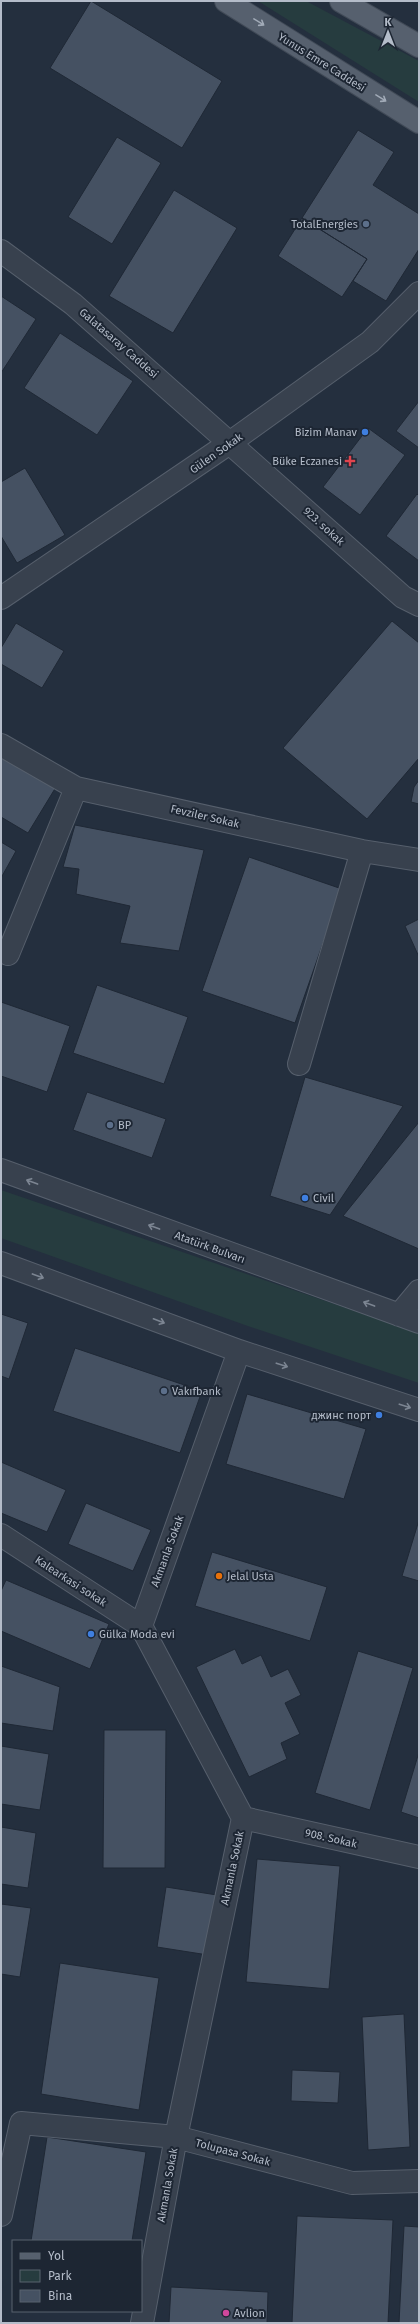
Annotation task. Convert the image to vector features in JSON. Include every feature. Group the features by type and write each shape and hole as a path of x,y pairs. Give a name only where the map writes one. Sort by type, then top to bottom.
{"main road":[{"name":"Yunus Emre Caddesi","path":"226,1 419,122"},
{"path":"341,1 419,46"}],"street":[{"name":"Galatasaray Caddesi","path":"1,251 73,304 231,442"},
{"name":"Gülen Sokak","path":"1,598 231,442 370,342 419,293"},
{"name":"923. sokak","path":"231,442 402,597 419,604"},
{"name":"Fevziler Sokak","path":"1,745 76,788 362,851 419,860"},
{"path":"8,954 76,788"},
{"path":"299,1064 362,851"},
{"name":"Atatürk Bulvarı","path":"1,1170 409,1318"},
{"path":"1,1263 239,1351 419,1410"},
{"path":"409,1318 419,1291"},
{"name":"Akmanla Sokak","path":"142,2323 176,2137 243,1818 141,1626 239,1351"},
{"name":"Kalearkasi sokak","path":"1,1535 141,1626"},
{"name":"908. Sokak","path":"243,1818 419,1857"},
{"name":"Tolupasa Sokak","path":"1,2214 21,2123 176,2137 352,2183 419,2181"}],"green space":[{"path":"258,1 306,1 419,61 419,102"},
{"path":"1,1190 419,1333 419,1383 245,1325 1,1238"}],"building":[{"path":"91,1 222,81 182,148 50,68"},
{"path":"358,130 394,152 373,185 419,214 419,249 386,301 353,281 367,259 302,218"},
{"path":"117,137 161,163 112,244 68,217"},
{"path":"174,190 237,228 173,333 109,296"},
{"path":"302,218 367,259 342,297 278,256"},
{"path":"1,296 36,319 1,373"},
{"path":"60,333 133,381 97,435 24,388"},
{"path":"419,401 419,448 396,431"},
{"path":"368,428 405,455 360,515 323,487"},
{"path":"25,468 65,535 17,563 1,536 1,482"},
{"path":"417,494 419,496 419,561 386,536"},
{"path":"392,621 419,643 419,758 367,819 283,748"},
{"path":"16,623 64,651 42,688 1,664 1,648"},
{"path":"1,755 56,787 28,833 1,817"},
{"path":"419,780 419,804 411,802 414,787"},
{"path":"75,825 204,850 179,951 120,943 130,906 76,894 79,869 63,867"},
{"path":"1,842 16,851 1,878"},
{"path":"249,857 342,889 295,1023 202,991"},
{"path":"419,919 419,957 405,926"},
{"path":"97,985 188,1017 164,1084 73,1053"},
{"path":"1,1002 70,1026 47,1092 1,1076"},
{"path":"305,1077 403,1106 330,1215 270,1196"},
{"path":"87,1092 166,1119 152,1158 73,1130"},
{"path":"419,1122 419,1249 343,1216"},
{"path":"1,1314 28,1323 9,1379 1,1376"},
{"path":"75,1348 202,1391 180,1453 53,1411"},
{"path":"247,1394 366,1429 344,1499 226,1464"},
{"path":"1,1462 66,1490 47,1532 1,1513"},
{"path":"86,1503 151,1530 133,1571 68,1544"},
{"path":"419,1520 419,1581 402,1576"},
{"path":"212,1552 327,1587 310,1641 195,1606"},
{"path":"6,1580 109,1624 90,1669 1,1631 1,1591"},
{"path":"235,1649 242,1664 261,1655 271,1677 288,1669 301,1695 285,1703 300,1734 281,1743 287,1759 249,1777 196,1667"},
{"path":"358,1651 413,1668 370,1810 315,1793"},
{"path":"1,1666 60,1687 53,1731 1,1723"},
{"path":"104,1730 166,1730 165,1868 103,1868"},
{"path":"1,1746 49,1754 40,1810 1,1804"},
{"path":"419,1752 419,1818 401,1812"},
{"path":"1,1827 36,1833 28,1888 1,1884"},
{"path":"257,1859 340,1866 329,1989 246,1982"},
{"path":"166,1887 217,1895 208,1955 157,1947"},
{"path":"1,1904 31,1908 20,1977 1,1974"},
{"path":"60,1963 159,1978 139,2110 41,2094"},
{"path":"404,2014 410,2147 368,2150 362,2017"},
{"path":"292,2070 340,2072 338,2103 291,2101"},
{"path":"47,2137 146,2152 132,2240 31,2240"},
{"path":"297,2216 393,2220 388,2323 292,2323"},
{"path":"404,2226 419,2227 419,2323 399,2323"},
{"path":"171,2287 268,2292 267,2323 169,2323"}],"place":[{"name":"TotalEnergies","path":"366,224"},
{"name":"Bizim Manav","path":"365,432"},
{"name":"Büke Eczanesi","path":"350,461"},
{"name":"BP","path":"110,1125"},
{"name":"Civil","path":"305,1198"},
{"name":"Vakıfbank","path":"164,1391"},
{"name":"джинс порт","path":"379,1415"},
{"name":"Jelal Usta","path":"219,1576"},
{"name":"Gülka Moda evi","path":"91,1634"},
{"name":"Avlion","path":"226,2313"}]}
